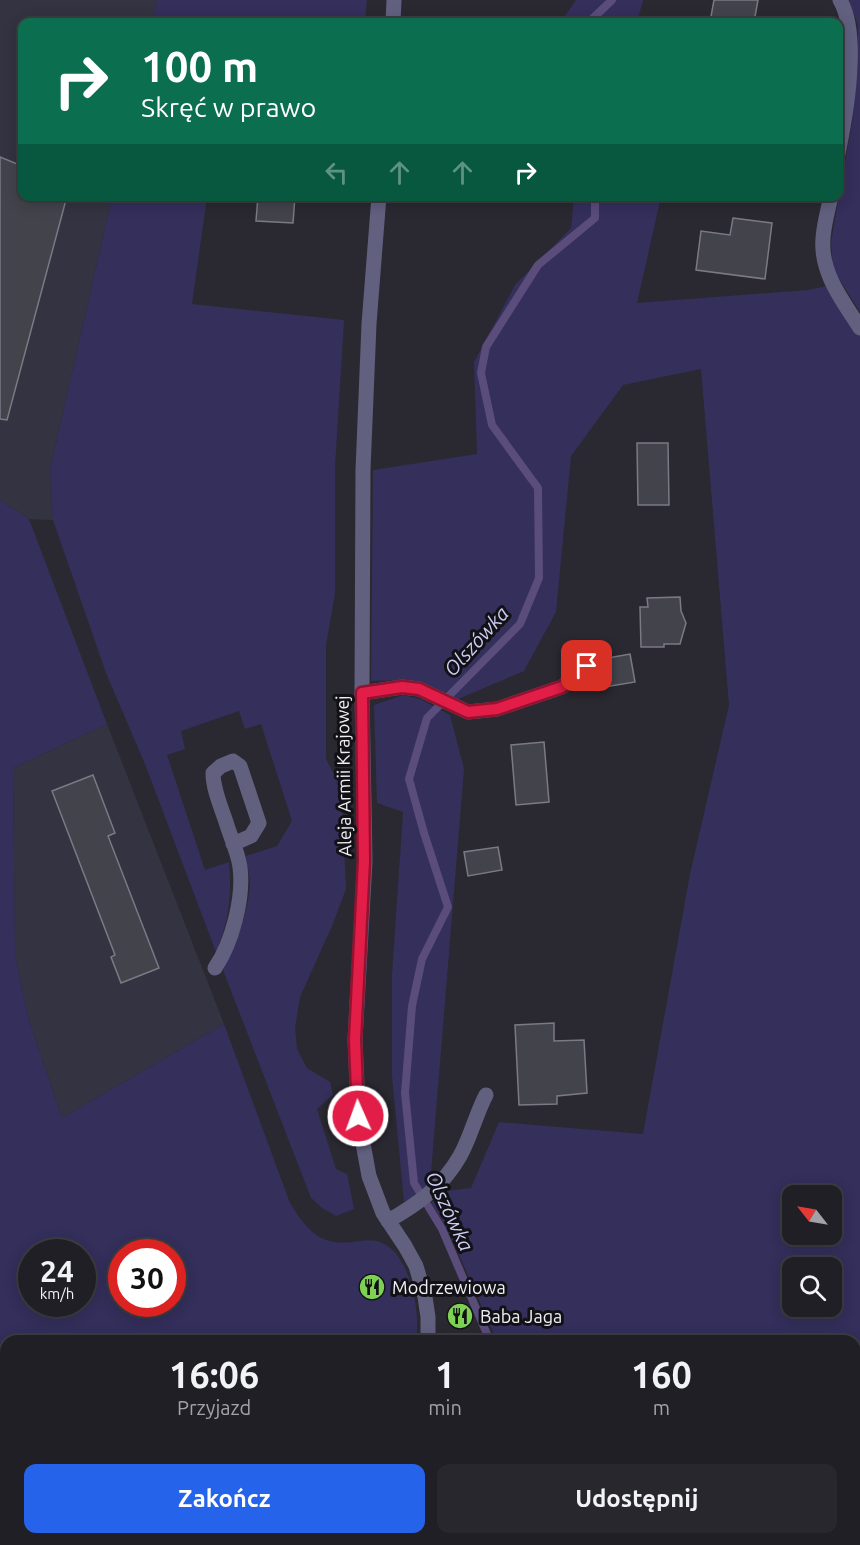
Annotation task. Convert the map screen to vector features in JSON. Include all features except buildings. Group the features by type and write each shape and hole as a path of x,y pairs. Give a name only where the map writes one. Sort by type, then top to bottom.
{"street":[{"path":"393,18 394,0"},
{"path":"842,3 851,27 852,64 843,122"},
{"name":"Aleja Armii Krajowej","path":"379,201 369,324 363,470 364,861 355,1040 358,1116 369,1176 382,1213 416,1266 425,1297 428,1335"},
{"path":"830,201 823,240 825,268 860,328"},
{"path":"362,693 402,687 419,689 468,712 497,709 562,687 599,655"},
{"path":"215,968 224,954 237,912 240,867 213,781 216,769 233,761 240,766 259,823 251,836 233,844"},
{"path":"388,1221 413,1207 436,1189 460,1156 486,1095"}],"shaded area":[{"path":"0,0 157,0 153,18 18,18 18,201 111,201 50,470 53,520 29,519 0,500"},
{"path":"157,0 367,0 365,18 153,18"},
{"path":"576,0 643,0 638,18 564,18"},
{"path":"849,0 860,0 860,312 833,269 831,242 838,201 843,201 843,174 852,123 858,65 858,25"},
{"path":"111,201 206,201 192,304 344,320 335,467 335,593 326,645 326,759 341,787 346,889 300,997 295,1028 297,1049 307,1068 330,1082 333,1095 317,1109 336,1169 347,1174 354,1209 336,1216 311,1198 223,970 237,939 247,906 250,877 246,856 277,846 292,821 261,724 245,729 239,711 181,731 185,749 167,755 205,870 229,862 228,907 224,930 216,952 145,764 106,673 53,520 50,470"},
{"path":"574,201 660,201 637,303 808,290 827,286 860,336 860,1335 494,1335 449,1232 431,1203 445,1191 471,1188 499,1122 643,1134 690,874 729,705 701,369 623,385 571,456 556,612 524,671 456,700 402,680 371,681 373,470 477,454 474,362 515,285 571,228"},
{"path":"0,500 29,519 107,724 13,768 15,956 29,1021 62,1118 224,1024 290,1203 308,1228 322,1238 341,1243 376,1241 393,1251 407,1273 417,1316 417,1335 0,1335"},
{"path":"403,695 420,699 450,715 464,769 430,1185 415,1198 404,1202 392,1076 392,975 403,812 377,803 374,705"},
{"path":"107,724 224,1024 62,1118 29,1021 15,956 13,768"}],"waterway":[{"name":"Olszówka","path":"593,18 612,0"},
{"name":"Olszówka","path":"487,1335 442,1229 414,1183 405,1093 412,1006 422,959 448,907 409,779 427,718 520,624 539,578 538,488 492,425 481,373 486,347 538,265 595,218 595,201"}],"place":[{"name":"Modrzewiowa","path":"372,1287"},
{"name":"Baba Jaga","path":"460,1316"}],"route":[{"path":"358,1116 355,1040 364,861 362,693 402,687 419,689 468,712 497,709 562,687 587,666"}]}
